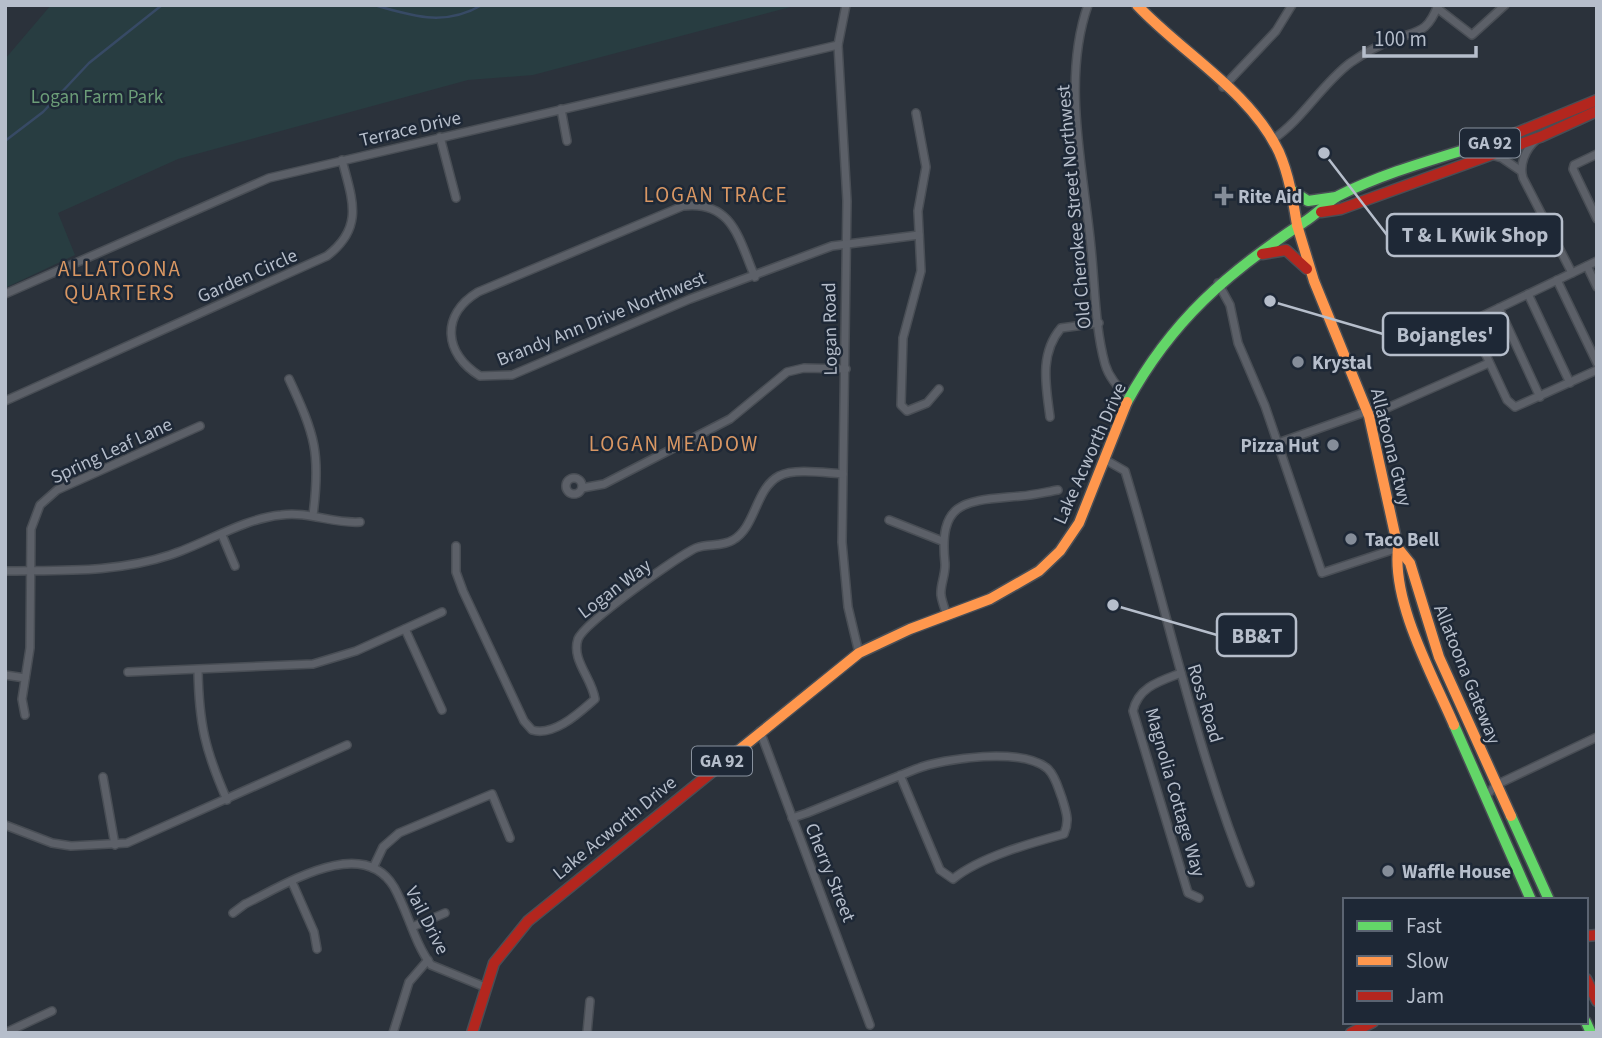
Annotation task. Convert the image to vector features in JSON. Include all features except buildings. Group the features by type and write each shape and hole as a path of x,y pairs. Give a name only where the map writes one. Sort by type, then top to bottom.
{"main road":[{"name":"Allatoona Gtwy","path":"1137,5 1252,114 1272,140 1291,190 1297,225 1312,276 1369,414 1398,548"},
{"name":"Lake Acworth Drive","path":"472,1033 485,987 501,952 528,921 760,730 859,653 891,636 1015,587 1059,552 1076,531 1130,398 1169,339 1218,284 1297,225 1321,212 1336,197 1390,176 1532,130 1597,100"},
{"name":"Lake Acworth Drive","path":"1321,212 1340,209 1540,137 1597,111"},
{"path":"1291,190 1308,201 1336,197"},
{"path":"1252,257 1286,250 1302,262 1312,276"},
{"name":"Allatoona Gateway","path":"1398,548 1396,568 1408,614 1428,669 1485,797"},
{"name":"Allatoona Gateway","path":"1398,548 1410,563 1434,645 1548,898"},
{"path":"1485,797 1530,898"},
{"path":"1588,983 1597,1000"},
{"path":"1351,1033 1369,1024"}],"street":[{"name":"Logan Road","path":"846,5 838,45 846,188 844,566 848,607 859,653"},
{"name":"Old Cherokee Street Northwest","path":"1088,5 1079,54 1076,99 1099,323 1108,372 1130,398"},
{"path":"1223,87 1276,31 1292,5"},
{"path":"1272,140 1301,115 1350,63 1395,38 1420,32 1438,6 1472,35 1505,5"},
{"name":"Terrace Drive","path":"5,294 269,178 838,45"},
{"path":"561,109 567,141"},
{"path":"916,113 926,167 918,211 921,271 903,338 901,405 907,411 918,408 939,389"},
{"path":"440,137 456,198"},
{"path":"1540,137 1528,148 1521,171 1525,185 1572,273"},
{"path":"1597,154 1574,165 1573,169 1597,219"},
{"path":"1490,155 1502,158 1521,171"},
{"name":"Garden Circle","path":"5,401 327,256 348,235 354,215 342,160"},
{"name":"Brandy Ann Drive Northwest","path":"755,277 726,217 708,206 684,206 478,292 456,311 451,338 461,361 480,376 512,375 690,299 755,277 845,243 919,235"},
{"path":"1597,261 1474,320 1472,330 1507,400 1515,407 1597,370"},
{"path":"1587,266 1597,287"},
{"path":"1557,280 1597,363"},
{"path":"1218,284 1230,305 1238,343 1278,443 1322,573 1398,548"},
{"path":"1528,294 1570,383"},
{"path":"1499,308 1540,397"},
{"path":"1050,417 1046,354 1054,337 1061,328 1099,323"},
{"path":"1278,443 1369,414 1489,363"},
{"path":"582,488 604,484 730,419 787,372 804,368 846,369"},
{"path":"289,379 309,421 317,449 318,473 313,515"},
{"name":"Spring Leaf Lane","path":"25,715 22,699 30,648 31,529 35,514 48,496 200,426"},
{"name":"Ross Road","path":"1104,459 1125,471 1181,673 1233,844 1250,883"},
{"name":"Logan Way","path":"456,546 456,572 463,591 518,710 527,726 544,731 581,714 595,699 593,687 578,660 577,651 578,641 589,623 693,550 726,543 737,537 767,486 781,475 843,474"},
{"path":"947,616 941,594 945,571 942,541 948,520 963,504 977,499 1058,490"},
{"path":"5,571 123,567 169,556 268,517 313,515 344,523 360,522"},
{"path":"889,520 942,541"},
{"path":"222,535 235,566"},
{"path":"128,672 313,664 356,651 442,612"},
{"path":"405,629 442,710"},
{"path":"198,670 200,725 210,762 227,800"},
{"name":"Magnolia Cottage Way","path":"1181,673 1144,690 1135,701 1133,711 1188,893 1199,898"},
{"path":"5,675 25,678"},
{"name":"Cherry Street","path":"760,730 841,939 856,993 870,1025"},
{"path":"1485,797 1496,785 1597,737"},
{"path":"5,825 52,844 94,847 115,845 139,838 347,745"},
{"path":"792,818 900,775 938,761 962,757 1036,763 1054,776 1068,819 1067,826 1064,834 1024,846 953,878 940,870 900,775"},
{"path":"103,777 115,845"},
{"path":"233,913 245,904 292,882 342,863 373,868 383,848 399,833 492,794 510,838"},
{"name":"Vail Drive","path":"373,868 394,887 428,960 444,972 485,987"},
{"path":"292,882 314,932 317,949"},
{"path":"412,927 445,913"},
{"path":"393,1033 409,982 428,960"},
{"path":"587,1033 590,1001"},
{"path":"5,1033 52,1011"}],"green space":[{"name":"Logan Farm Park","path":"51,5 798,5 533,75 468,80 178,159 58,213 75,255 5,288 5,59"}],"waterway":[{"path":"5,141 43,112 89,63 162,5"},
{"path":"374,5 415,16 441,18 468,12 482,5"}],"traffic: fast":[{"path":"1127,402 1163,346 1204,300 1250,260 1338,196 1403,169 1514,134"},
{"path":"1291,190 1308,201 1336,197"},
{"path":"1454,725 1530,898"},
{"path":"1511,816 1548,898"},
{"path":"1587,1024 1591,1033"}],"traffic: slow":[{"path":"1137,5 1233,91 1266,130 1279,152 1285,170 1297,225"},
{"path":"1297,225 1314,281 1369,416 1398,548 1401,592 1407,615 1454,725"},
{"path":"723,763 859,653 910,629 990,599 1039,571 1060,551 1079,523 1127,402"},
{"path":"1398,548 1410,563 1439,657 1511,816"}],"traffic: jam":[{"path":"1514,134 1597,100"},
{"path":"1321,212 1341,209 1540,137 1597,111"},
{"path":"1262,254 1286,250 1307,269"},
{"path":"472,1033 494,963 528,921 723,763"},
{"path":"1588,936 1597,935"},
{"path":"1588,983 1597,1001"},
{"path":"1351,1033 1369,1024"}],"place":[{"name":"T & L Kwik Shop","path":"1324,153"},
{"name":"Rite Aid","path":"1224,196"},
{"name":"Bojangles'","path":"1270,301"},
{"name":"Krystal","path":"1298,362"},
{"name":"Pizza Hut","path":"1333,445"},
{"name":"Taco Bell","path":"1351,539"},
{"name":"BB&T","path":"1113,605"},
{"name":"Waffle House","path":"1388,871"}],"district":[{"name":"LOGAN TRACE","path":"716,195"},
{"name":"ALLATOONA QUARTERS","path":"120,281"},
{"name":"LOGAN MEADOW","path":"674,444"}]}
